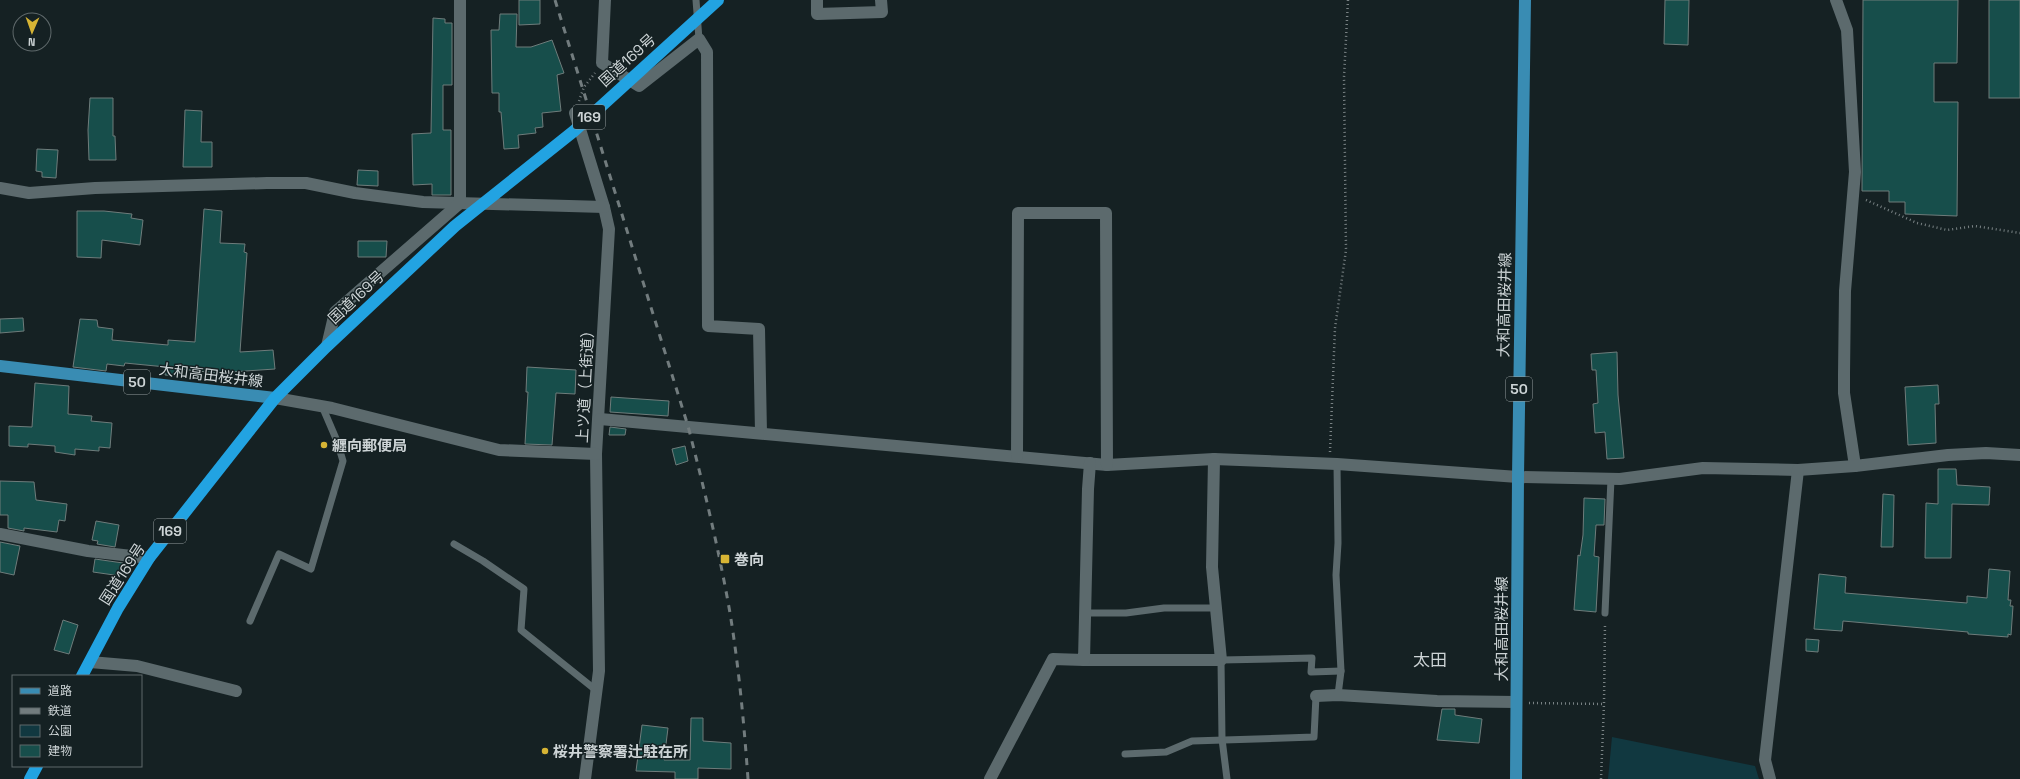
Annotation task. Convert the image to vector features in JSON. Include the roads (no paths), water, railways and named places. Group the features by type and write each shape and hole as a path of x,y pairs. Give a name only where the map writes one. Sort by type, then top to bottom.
{"highway":[{"name":"国道169号","path":"83,675 118,608 149,558 275,398 327,346 455,226 574,131 718,0"},
{"path":"30,779 36,767"}],"main road":[{"name":"大和高田桜井線","path":"1516,779 1518,477 1525,0"},
{"name":"大和高田桜井線","path":"0,366 275,398"}],"street":[{"path":"327,346 335,312 460,202 460,0"},
{"path":"605,0 602,64 639,86 699,39 707,52 709,114 708,326 759,329 761,433"},
{"path":"817,0 817,14 882,12 881,0"},
{"path":"1836,0 1847,30 1855,172 1845,291 1844,374 1844,393 1855,466"},
{"name":"上ツ道（上街道）","path":"575,113 604,207 609,229 600,419 596,454 599,671 586,779"},
{"path":"0,188 29,193 95,188 267,183 306,184 355,193 423,202 604,207"},
{"path":"1017,456 1018,213 1106,213 1107,465"},
{"path":"275,398 322,406 499,450 596,454"},
{"path":"600,419 1107,465 1214,460 1334,464 1518,477 1610,479 1702,468 1798,470 1855,466 1948,455 1986,453 2020,455"},
{"path":"990,779 1053,659 1221,660 1212,567 1214,460"},
{"path":"1084,660 1088,489 1090,463"},
{"path":"1770,779 1765,760 1798,470"},
{"path":"0,534 88,551 149,558"},
{"path":"90,662 137,666 236,691"},
{"path":"1316,696 1338,695 1437,701 1516,702"}],"lane":[{"path":"696,0 699,39"},
{"path":"250,621 279,554 311,569 342,461 337,441 322,406"},
{"path":"1334,464 1338,543 1336,576 1341,671 1338,695"},
{"path":"1605,613 1610,479"},
{"path":"454,544 524,589 522,630 597,691"},
{"path":"1085,613 1126,613 1164,608 1216,608"},
{"path":"1227,779 1222,739 1221,660 1312,658 1311,672 1341,671"},
{"path":"1125,754 1166,752 1192,741 1314,737 1316,696"}],"railway":[{"path":"555,0 688,426 700,473 730,613 741,696 748,779"}],"place":[{"name":"纒向郵便局","path":"324,445"},
{"name":"巻向","path":"725,559"},
{"name":"桜井警察署辻駐在所","path":"545,751"}],"district":[{"name":"太田","path":"1430,660"}]}
